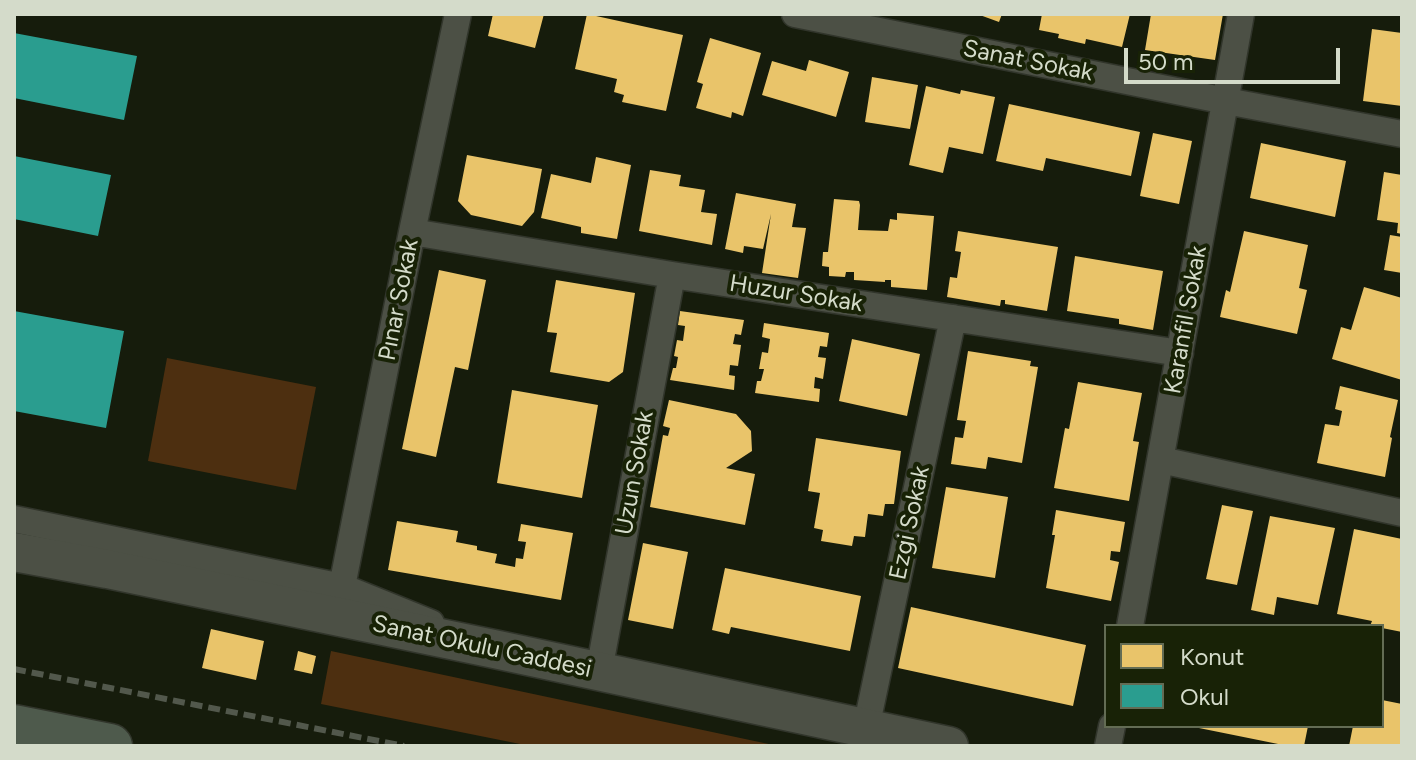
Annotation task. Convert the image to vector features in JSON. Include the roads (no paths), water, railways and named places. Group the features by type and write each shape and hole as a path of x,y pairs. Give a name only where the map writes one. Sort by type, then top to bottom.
{"highway":[{"path":"14,727 110,746"}],"main road":[{"name":"Sanat Okulu Caddesi","path":"14,552 107,569 339,602 494,649 949,746"}],"street":[{"name":"Pınar Sokak","path":"339,602 458,14"},
{"name":"Sanat Sokak","path":"795,14 1402,134"},
{"name":"Karanfil Sokak","path":"1130,624 1241,14"},
{"name":"Huzur Sokak","path":"412,232 1180,353"},
{"name":"Uzun Sokak","path":"599,671 672,275"},
{"name":"Ezgi Sokak","path":"866,728 953,318"},
{"path":"1161,460 1402,513"},
{"path":"14,519 339,602"}],"railway":[{"path":"14,669 404,746"}]}
